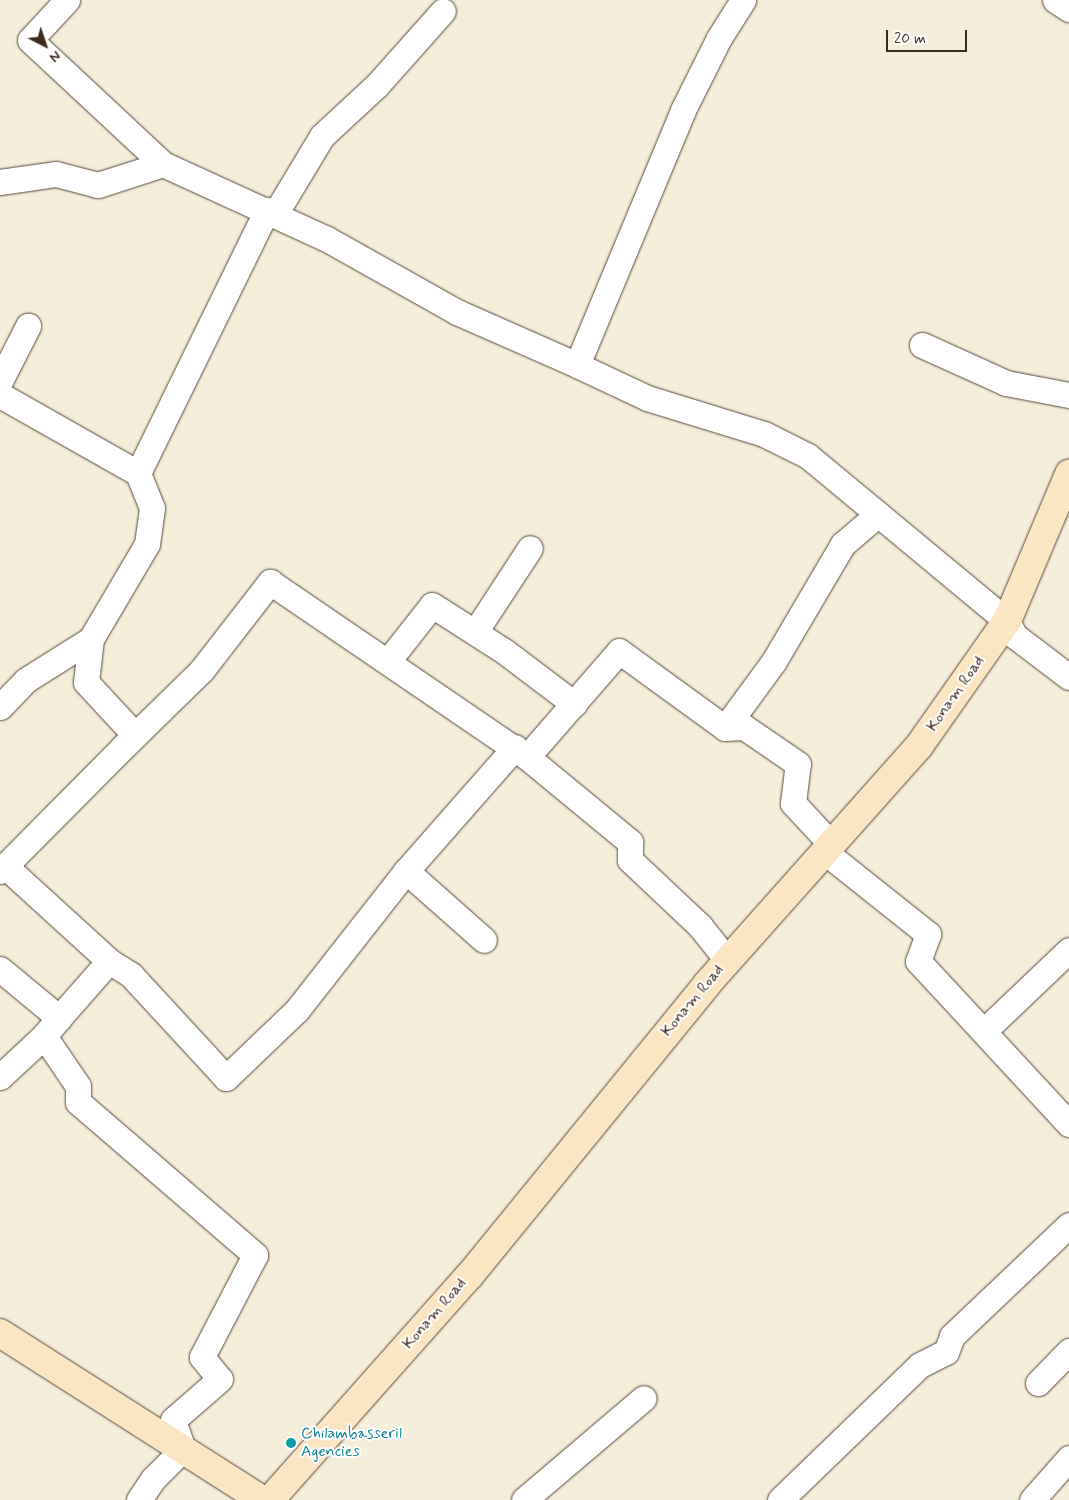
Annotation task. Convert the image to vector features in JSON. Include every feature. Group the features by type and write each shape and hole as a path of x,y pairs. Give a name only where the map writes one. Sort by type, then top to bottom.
{"street":[{"path":"67,0 30,40 163,164 271,212 327,240 457,312 647,398 773,438 808,456 1007,621 1015,636 1069,677"},
{"path":"577,365 683,110 719,38 743,0"},
{"path":"1056,0 1069,9"},
{"path":"138,473 271,212 322,136 377,85 443,11"},
{"path":"0,182 56,174 98,184 163,164"},
{"path":"0,381 28,326"},
{"path":"922,345 1006,382 1069,395"},
{"path":"0,395 138,473 152,508 147,544 91,639 86,682 135,734 122,748"},
{"name":"Konam Road","path":"270,1500 470,1275 727,960 919,746 1007,621 1069,474"},
{"path":"725,728 774,661 842,544 878,514"},
{"path":"475,632 530,548"},
{"path":"727,960 700,926 630,860 630,842 521,752 270,582 201,670 2,868 109,961 131,975 226,1078 297,1010 406,871 521,752 574,704 619,651 725,728 744,727 798,764 793,803 828,848 928,934 918,961 1069,1124"},
{"path":"388,661 432,605 475,632 574,704"},
{"path":"0,707 26,680 91,639"},
{"path":"406,871 484,940"},
{"path":"984,1031 1069,950"},
{"path":"0,1077 51,1028 109,961"},
{"path":"0,968 51,1028 78,1086 78,1102 255,1255 202,1357 220,1379 173,1420 183,1449"},
{"path":"780,1500 920,1366 946,1352 952,1336 1069,1225"},
{"path":"0,1333 262,1500"},
{"path":"1038,1383 1069,1351"},
{"path":"524,1500 644,1398"},
{"path":"139,1500 153,1479 183,1449"},
{"path":"1032,1500 1069,1458"}],"place":[{"name":"Chilambasseril Agencies","path":"291,1443"}]}
